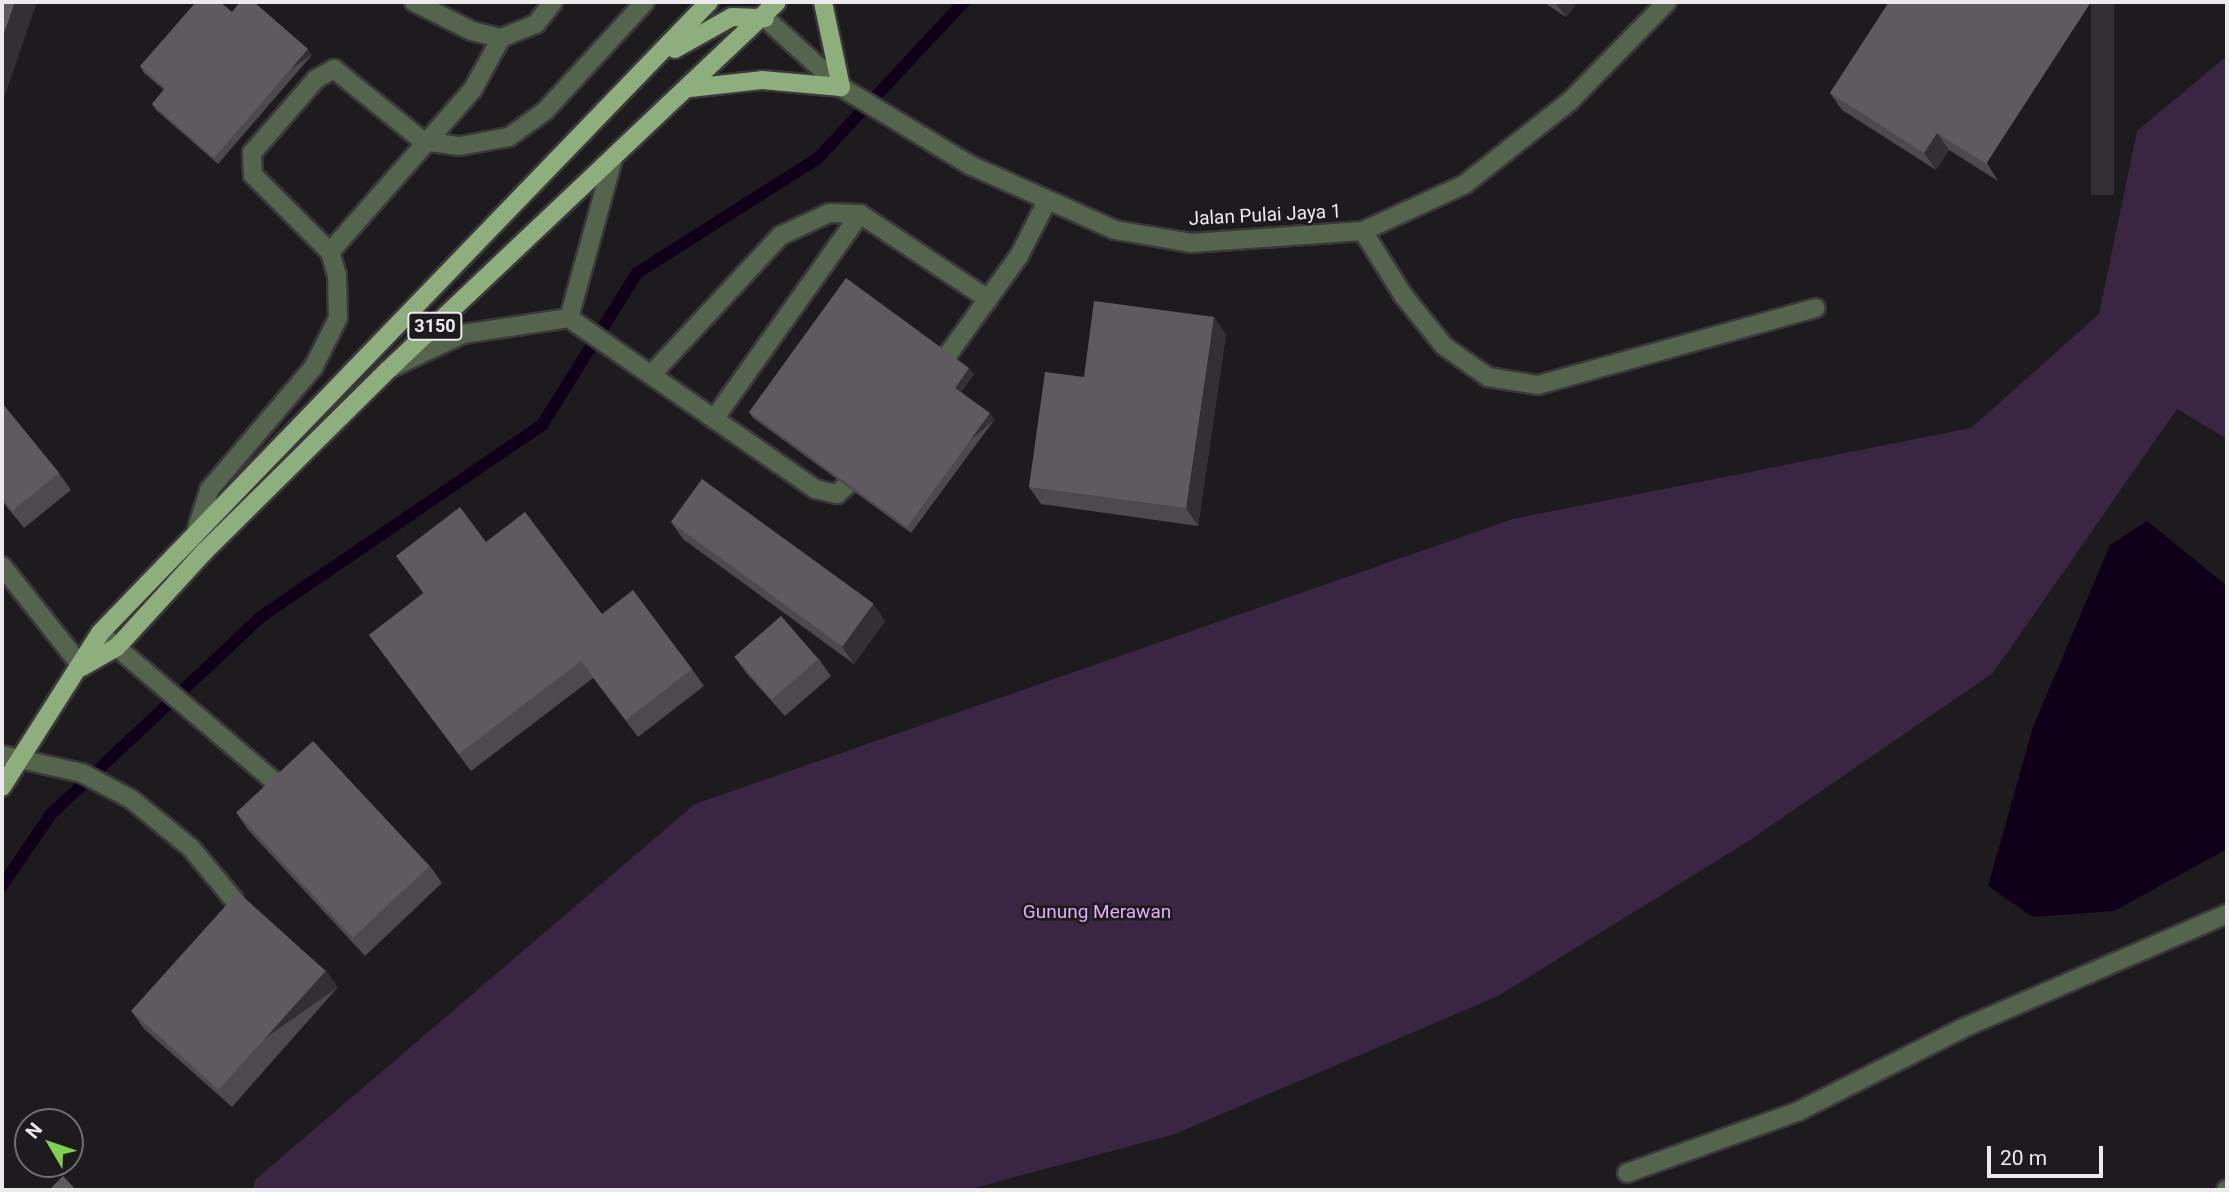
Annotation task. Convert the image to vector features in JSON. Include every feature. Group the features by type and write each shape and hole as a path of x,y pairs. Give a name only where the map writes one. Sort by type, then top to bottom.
{"main road":[{"name":"3150","path":"2,787 10,756 82,667 100,633 197,528 709,2"},
{"name":"3150","path":"82,667 117,647 205,551 388,369 690,88 763,10 777,2"},
{"path":"690,88 762,80 846,90 823,2"},
{"path":"636,78 696,34 732,17 763,10"}],"street":[{"path":"414,2 472,31 501,38 536,24 553,2"},
{"path":"197,528 209,490 313,368 338,318 337,275 330,252 253,175 252,153 316,79 334,69 423,141 460,146 509,137 545,111 645,2"},
{"name":"Jalan Pulai Jaya 1","path":"763,10 846,90 915,133 1047,201 1115,230 1191,243 1363,231 1465,184 1569,102 1667,2"},
{"path":"330,252 423,141 473,89 501,38"},
{"path":"576,323 613,159"},
{"path":"926,385 1019,256 1047,201"},
{"path":"651,375 780,236 830,213 860,214 988,299"},
{"path":"714,419 860,214"},
{"path":"1363,231 1403,295 1444,346 1488,377 1538,386 1816,308"},
{"path":"388,369 463,334 576,323 825,494 847,490 878,450"},
{"path":"2,566 82,667"},
{"path":"100,633 281,787"},
{"path":"10,756 82,773 131,799 191,848 234,900"},
{"path":"1627,1173 1799,1111 1961,1028 2227,914"}],"green space":[{"name":"Gunung Merawan","path":"2227,56 2227,439 2177,409 1993,673 1747,842 1498,996 1175,1134 967,1190 253,1190 255,1180 695,804 1513,519 1971,428 2099,314 2137,131"}],"shaded area":[{"path":"2147,521 2227,586 2227,849 2114,911 2033,917 1988,886 2033,727 2110,545"}],"building":[{"path":"2,2 15,2 2,39"},
{"path":"196,2 220,2 232,12 240,2 254,2 308,49 214,158 152,104 165,88 140,66"},
{"path":"1889,2 2091,2 1986,164 1937,133 1924,153 1830,93"},
{"path":"846,278 969,368 955,388 990,413 907,527 749,412"},
{"path":"1094,301 1214,317 1186,508 1029,487 1045,372 1084,377"},
{"path":"2,403 59,473 12,511 2,498"},
{"path":"702,479 874,604 842,646 671,522"},
{"path":"460,507 486,542 525,512 602,614 633,590 692,669 626,720 581,661 459,754 369,635 424,593 396,556"},
{"path":"781,616 818,659 772,700 734,657"},
{"path":"313,741 430,866 353,938 236,813"},
{"path":"238,892 326,971 219,1090 131,1011"},
{"path":"61,1178 65,1178 76,1190 49,1190"}],"waterway":[{"path":"2,886 51,814 262,616 542,425 637,273 818,158 964,2"}]}
